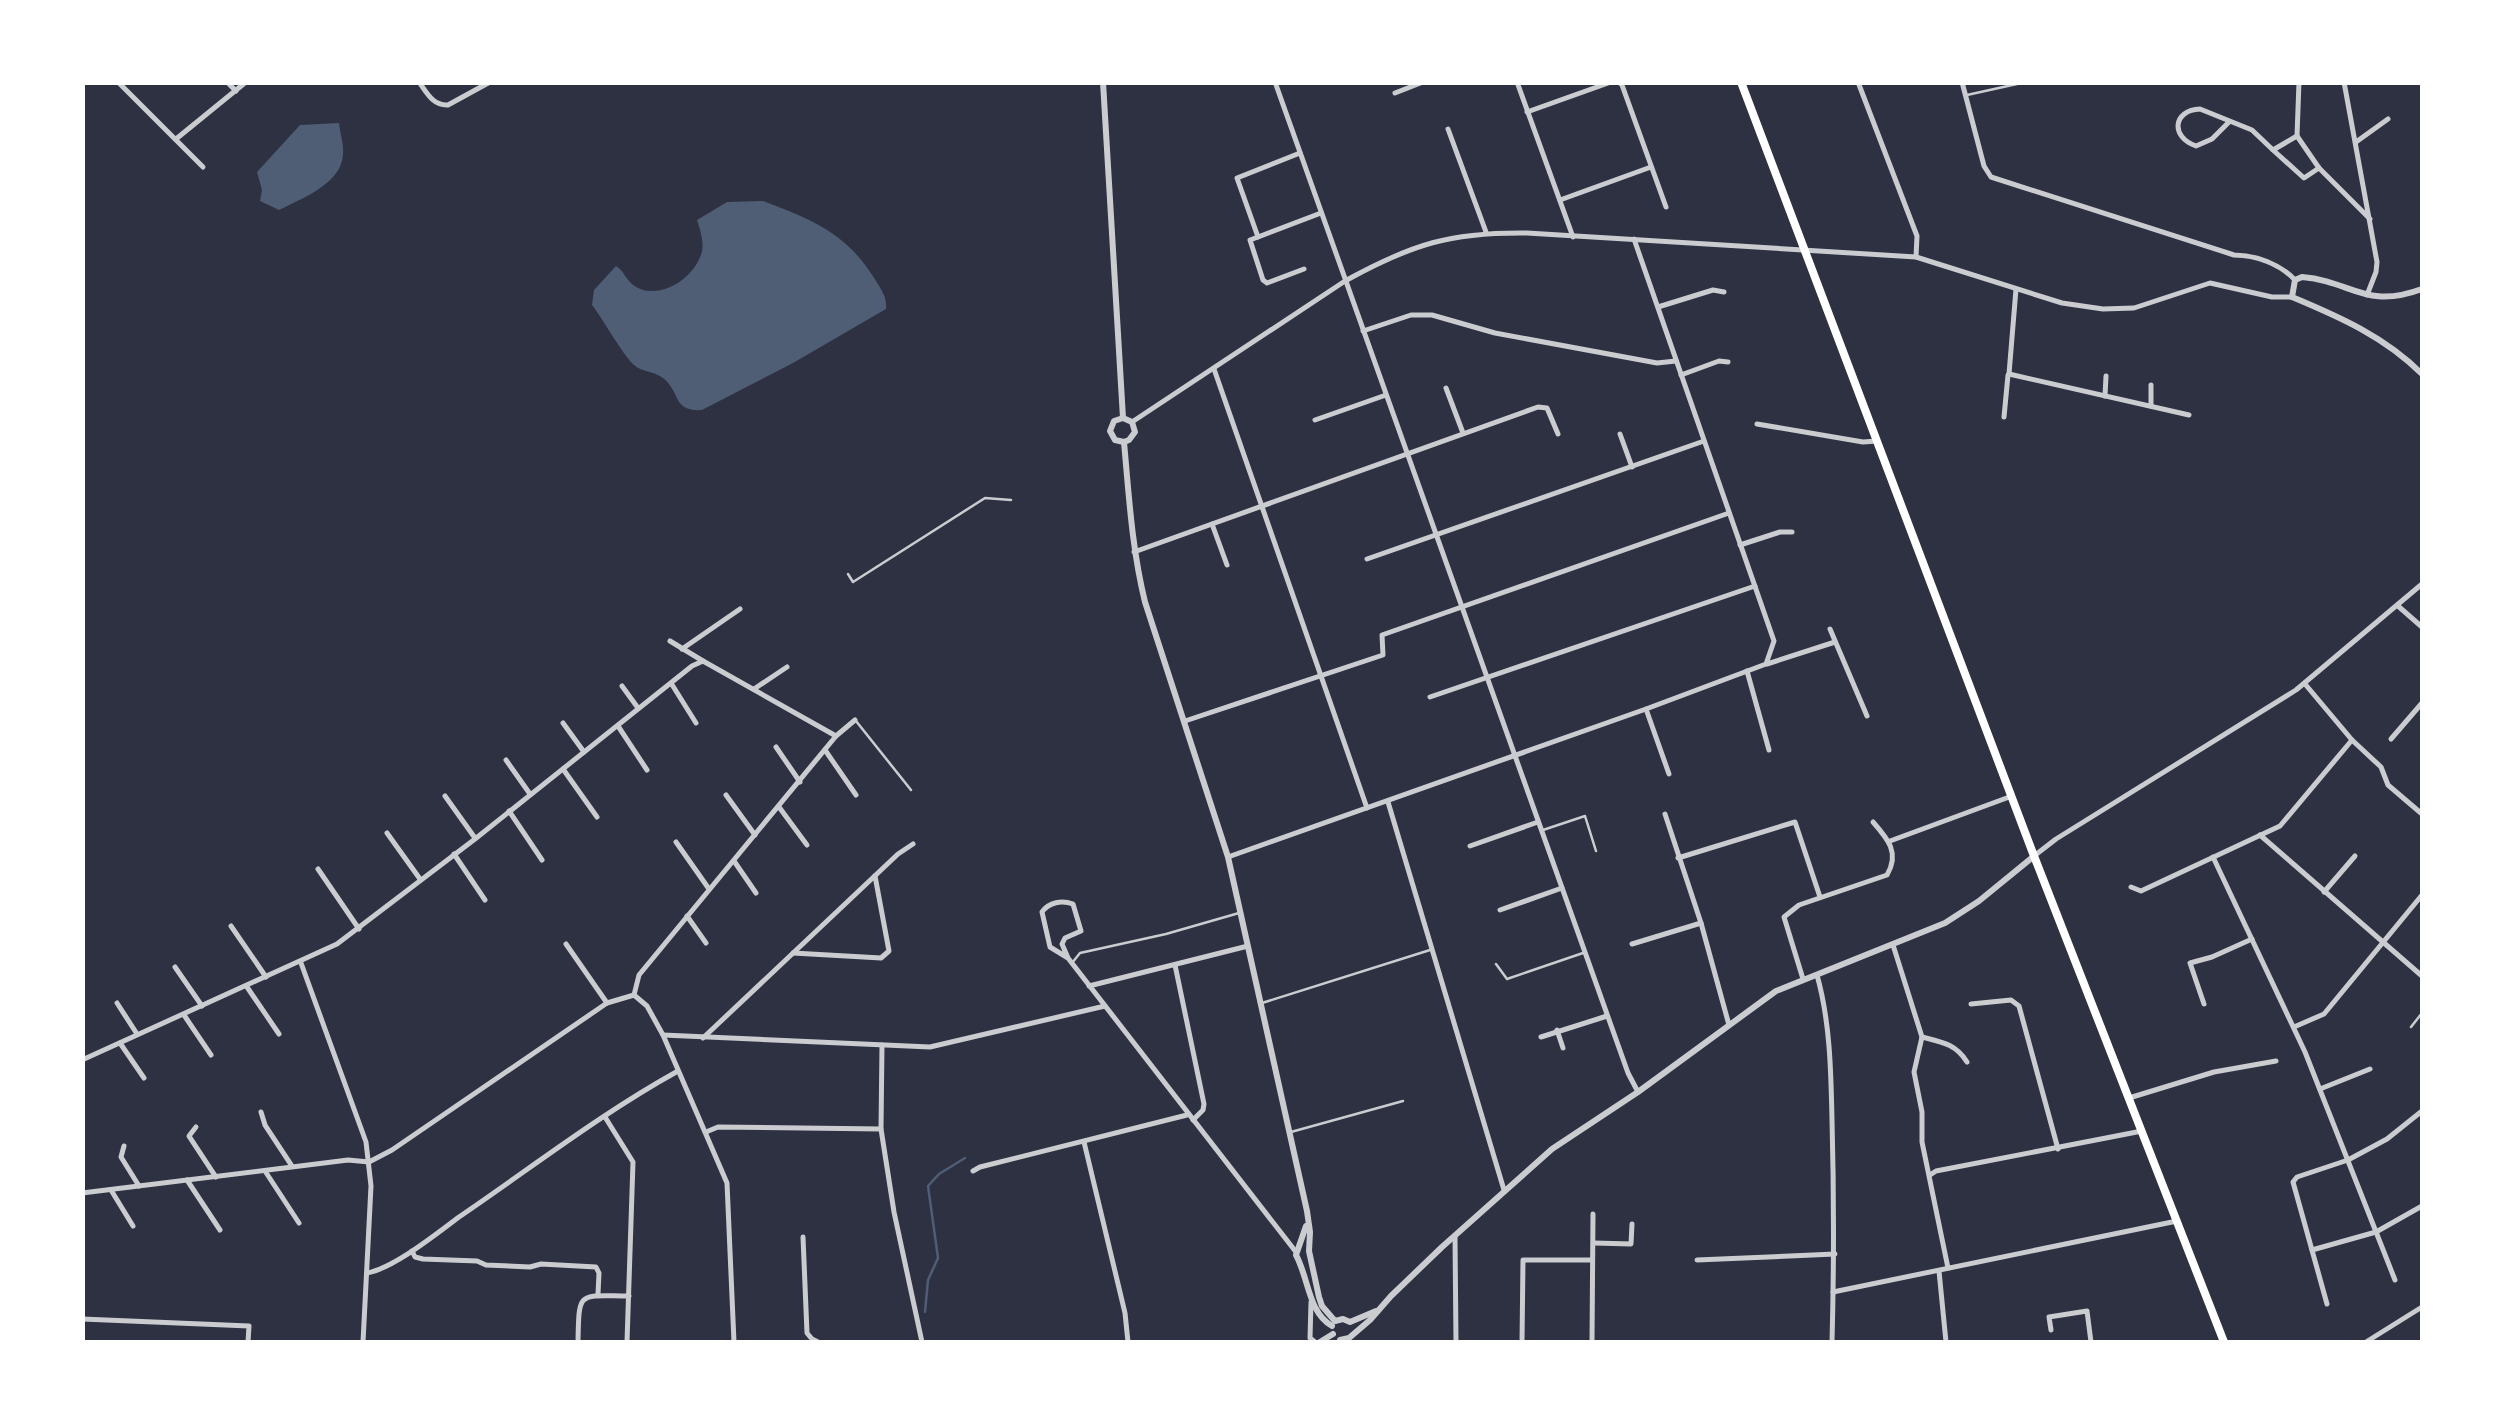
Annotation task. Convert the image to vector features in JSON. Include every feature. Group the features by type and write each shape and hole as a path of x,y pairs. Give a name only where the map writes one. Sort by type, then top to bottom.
{"main road":[{"path":"1740,82 2034,856 2224,1342"}],"street":[{"path":"118,82 203,168"},
{"path":"227,82 236,90"},
{"path":"176,139 246,82"},
{"path":"419,82 433,101 442,105 490,82"},
{"path":"1103,82 1123,418"},
{"path":"1275,82 1628,1074 1638,1092"},
{"path":"1395,93 1423,82"},
{"path":"1517,82 1573,236"},
{"path":"1528,112 1615,82 1666,207"},
{"path":"1858,82 1917,236 1916,257"},
{"path":"1962,82 1984,166 1992,176 2256,258 2296,280"},
{"path":"2299,82 2298,136 2319,168 2370,219"},
{"path":"2344,82 2376,272 2367,295"},
{"path":"2229,122 2212,139 2196,146 2180,137 2177,128 2180,119 2192,109 2213,114 2252,130 2304,178 2319,168"},
{"path":"2356,142 2388,119"},
{"path":"1448,129 1486,232"},
{"path":"2273,150 2298,136"},
{"path":"1258,236 1237,178 1300,153"},
{"path":"1560,200 1651,166"},
{"path":"1304,270 1267,283 1250,240 1321,213"},
{"path":"1132,422 1345,281 1419,246 1486,232 1916,257 2062,303 2118,310 2210,284 2292,298 2342,319 2384,341 2422,374"},
{"path":"1634,239 1774,640 1766,664"},
{"path":"2296,280 2308,276 2367,295 2397,297 2422,289"},
{"path":"2292,298 2296,280"},
{"path":"2004,417 2016,289"},
{"path":"1658,307 1713,290 1724,292"},
{"path":"1363,332 1411,315 1432,315 1496,333 1657,363 1676,361"},
{"path":"1681,374 1719,361 1728,362"},
{"path":"1214,369 1367,808"},
{"path":"2008,374 2189,415"},
{"path":"2105,396 2106,376"},
{"path":"2151,384 2151,406"},
{"path":"1446,388 1463,433"},
{"path":"1315,420 1386,395"},
{"path":"1134,552 1543,406 1558,434"},
{"path":"1123,418 1132,422 1133,437 1124,442 1115,440 1110,431 1114,422 1123,418"},
{"path":"1757,424 1877,441"},
{"path":"1620,434 1632,467"},
{"path":"1367,559 1704,440"},
{"path":"1124,442 1134,552 1146,602 1228,857 1307,1211 1310,1252 1322,1306 1336,1333"},
{"path":"1185,721 1384,655 1382,635 1730,513"},
{"path":"1212,524 1227,565"},
{"path":"1740,545 1792,532"},
{"path":"1311,1300 1326,1323 1346,1340 1552,1149 1776,992 1945,924 1979,902 2070,831 2305,684 2422,584"},
{"path":"1430,697 1755,586"},
{"path":"2398,606 2422,627"},
{"path":"682,649 740,609"},
{"path":"1830,629 1867,716"},
{"path":"670,642 836,736"},
{"path":"1228,857 1836,642"},
{"path":"82,1060 338,944 703,661"},
{"path":"754,689 788,667"},
{"path":"1747,671 1769,750"},
{"path":"672,683 696,723"},
{"path":"2305,684 2352,740 2382,767 2388,784 2422,814"},
{"path":"622,686 639,709"},
{"path":"2391,739 2422,704"},
{"path":"1646,709 1669,774"},
{"path":"634,995 640,976 687,916 836,736 856,720"},
{"path":"564,723 584,752"},
{"path":"618,726 647,770"},
{"path":"2131,887 2141,890 2280,826 2352,740"},
{"path":"776,747 800,782"},
{"path":"825,750 856,795"},
{"path":"506,760 530,794"},
{"path":"563,769 597,817"},
{"path":"726,795 755,835"},
{"path":"445,796 475,838"},
{"path":"1890,841 2012,796"},
{"path":"1388,802 1504,1190"},
{"path":"780,807 806,845"},
{"path":"509,811 542,860"},
{"path":"1665,814 1729,1025"},
{"path":"1470,846 1538,822"},
{"path":"1678,858 1796,822 1820,897"},
{"path":"1803,979 1784,917 1799,905 1887,875 1892,866 1890,841 1873,822"},
{"path":"387,833 421,880"},
{"path":"2260,835 2422,976"},
{"path":"676,842 709,889"},
{"path":"704,1038 913,844"},
{"path":"454,854 485,900"},
{"path":"2324,892 2355,856"},
{"path":"2213,858 2294,1027 2395,1280"},
{"path":"734,860 756,893"},
{"path":"318,869 359,928"},
{"path":"793,953 881,958 889,951 875,876"},
{"path":"1500,910 1562,888"},
{"path":"2294,1027 2324,1014 2422,896"},
{"path":"1070,961 1050,948 1042,912 1046,906 1065,901 1073,904 1081,931 1065,938 1062,944 1070,961 1298,1249 1311,1300 1310,1338 1317,1342 1336,1333 1342,1318 1350,1322 1352,1334"},
{"path":"687,916 706,943"},
{"path":"1632,944 1701,923"},
{"path":"231,926 266,978"},
{"path":"2204,1004 2190,963 2252,939"},
{"path":"566,944 607,1003"},
{"path":"1892,944 1922,1037 1914,1072 1922,1112 1922,1142 1948,1268"},
{"path":"1089,986 1248,946"},
{"path":"300,962 366,1142 371,1186 363,1342"},
{"path":"973,1171 1191,1117 1202,1110 1204,1104 1175,964"},
{"path":"175,967 202,1006"},
{"path":"1817,975 1824,1000 1831,1074 1835,1254 1832,1342"},
{"path":"247,986 278,1034"},
{"path":"82,1193 348,1160 369,1162 607,1003 634,995"},
{"path":"634,995 647,1006 662,1035 727,1184 734,1342"},
{"path":"1971,1004 2012,1000 2019,1006 2058,1149"},
{"path":"117,1003 138,1035"},
{"path":"662,1035 930,1047 1105,1006"},
{"path":"184,1014 211,1055"},
{"path":"1541,1036 1608,1016"},
{"path":"1557,1030 1563,1048"},
{"path":"1922,1037 1950,1043 1967,1062"},
{"path":"120,1043 144,1078"},
{"path":"882,1046 881,1129 922,1342"},
{"path":"2129,1098 2214,1072 2276,1061"},
{"path":"2320,1089 2370,1069"},
{"path":"367,1272 411,1250 678,1071"},
{"path":"2327,1304 2293,1182 2388,1139 2422,1111"},
{"path":"261,1112 292,1167"},
{"path":"605,1117 633,1162 627,1342"},
{"path":"706,1132 718,1126 881,1129"},
{"path":"196,1127 189,1136 216,1176"},
{"path":"1929,1176 2142,1131"},
{"path":"1084,1142 1125,1314 1128,1342"},
{"path":"124,1146 121,1157 139,1186"},
{"path":"265,1170 299,1223"},
{"path":"187,1180 220,1230"},
{"path":"111,1190 133,1226"},
{"path":"2312,1250 2376,1232 2422,1206"},
{"path":"1298,1249 1306,1232 1307,1211"},
{"path":"1592,1214 1592,1342"},
{"path":"1833,1292 2177,1221"},
{"path":"1592,1243 1631,1244 1632,1224"},
{"path":"1455,1235 1456,1342"},
{"path":"803,1237 807,1333 818,1342"},
{"path":"1298,1249 1305,1247 1310,1252"},
{"path":"411,1250 423,1260 596,1268 598,1294"},
{"path":"1697,1260 1835,1254"},
{"path":"1522,1342 1523,1260 1592,1260"},
{"path":"1939,1270 1946,1342"},
{"path":"578,1342 579,1306 587,1296 629,1296"},
{"path":"2366,1342 2422,1307"},
{"path":"1350,1322 1377,1311"},
{"path":"2052,1330 2050,1317 2087,1311 2091,1342"},
{"path":"82,1319 249,1326 248,1342"}],"lane":[{"path":"1965,95 2026,82"},
{"path":"848,574 853,582 985,498 1010,500"},
{"path":"856,720 911,790"},
{"path":"1542,831 1585,816 1596,851"},
{"path":"1070,961 1080,953 1241,913"},
{"path":"1261,1003 1432,950"},
{"path":"1496,964 1507,980 1585,953"},
{"path":"2411,1028 2422,1014"},
{"path":"1289,1132 1402,1101"}],"water":[{"path":"339,123 343,155 341,165 328,182 279,210 260,201 262,190 257,172 300,125"},
{"path":"763,201 813,222 841,240 876,281 886,309 702,410 686,408 669,383 629,360 592,305 594,290 616,266 642,289 653,291 674,285 692,270 702,251 697,220 727,202"}],"waterway":[{"path":"925,1312 928,1280 938,1258 928,1186 965,1158"}]}
